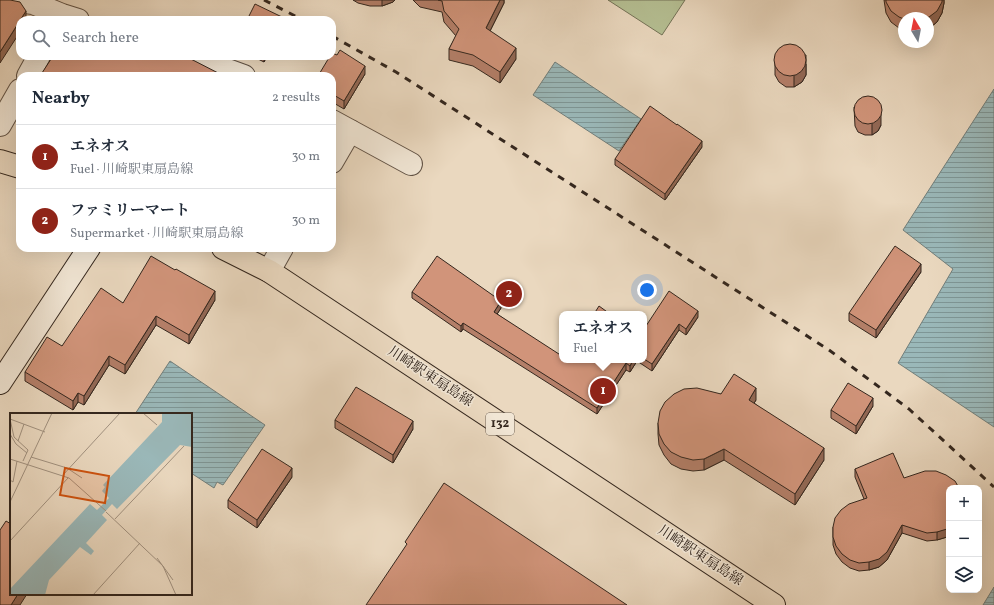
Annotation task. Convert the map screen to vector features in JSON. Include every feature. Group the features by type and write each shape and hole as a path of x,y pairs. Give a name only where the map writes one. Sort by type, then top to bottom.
{"highway":[{"path":"0,161 16,166"},
{"name":"川崎駅東扇島線","path":"231,252 269,271 774,605"}],"street":[{"path":"12,0 33,3 68,14"},
{"path":"30,72 37,60"},
{"path":"200,60 233,72"},
{"path":"0,125 16,97"},
{"path":"336,146 341,126 411,164"},
{"path":"0,383 86,252"},
{"path":"269,271 280,252"}],"green space":[{"path":"608,0 685,0 662,35"}],"water":[{"path":"555,62 641,119 619,151 533,95"},
{"path":"994,89 994,427 898,363 953,269 903,230"},
{"path":"170,361 265,425 223,485 217,482 214,488 192,474 192,413 136,413"},
{"path":"994,587 994,605 983,605"}],"building":[{"path":"0,0 20,2 26,11 23,16 16,16 16,27 0,52"},
{"path":"438,0 500,0 486,28 516,48 500,72 473,55 449,49 459,29 444,11 442,1"},
{"path":"886,0 942,0 937,11 934,13 934,12 898,12 898,16 891,11"},
{"path":"255,4 280,16 249,16"},
{"path":"790,44 799,47 803,51 806,60 803,69 799,73 790,76 781,73 777,69 774,60 777,51 781,47"},
{"path":"340,50 365,66 344,101 336,96 336,72 320,72 328,60 336,60"},
{"path":"50,60 193,60 216,72 43,72"},
{"path":"868,96 878,100 882,110 878,120 868,124 858,120 854,110 858,100"},
{"path":"650,106 702,141 665,194 615,159"},
{"path":"895,246 921,264 876,330 849,313"},
{"path":"151,256 215,291 189,335 156,316 125,365 109,356 84,396 78,393 73,401 25,372 47,337 62,346 101,288 123,303"},
{"path":"437,256 501,301 494,312 559,354 559,363 626,363 597,408 463,323 461,326 412,292"},
{"path":"669,291 698,311 686,329 679,324 652,364 647,361 647,324"},
{"path":"599,306 606,311 596,311"},
{"path":"734,374 756,388 749,400 824,448 795,494 724,449 704,459 693,460 681,457 671,452 664,444 659,434 658,423 660,411 665,402 674,394 684,389 697,388 721,394"},
{"path":"848,383 873,398 856,426 831,410"},
{"path":"356,387 413,421 393,455 335,420"},
{"path":"262,449 292,468 257,520 228,500"},
{"path":"893,453 904,478 925,471 936,471 946,475 955,481 957,485 946,485 946,529 927,533 902,525 887,552 879,559 859,563 850,560 842,554 836,546 833,537 833,527 835,518 841,510 849,504 867,498 855,469"},
{"path":"444,483 627,605 366,605 407,544 405,542"},
{"path":"6,521 10,523 10,595 17,595 11,605 0,605 0,530"}],"railway":[{"path":"264,0 295,16"},
{"path":"336,38 396,72 829,350 909,409 994,487"}],"place":[{"name":"ファミリーマート","path":"509,294"},
{"name":"エネオス","path":"603,391"}]}
